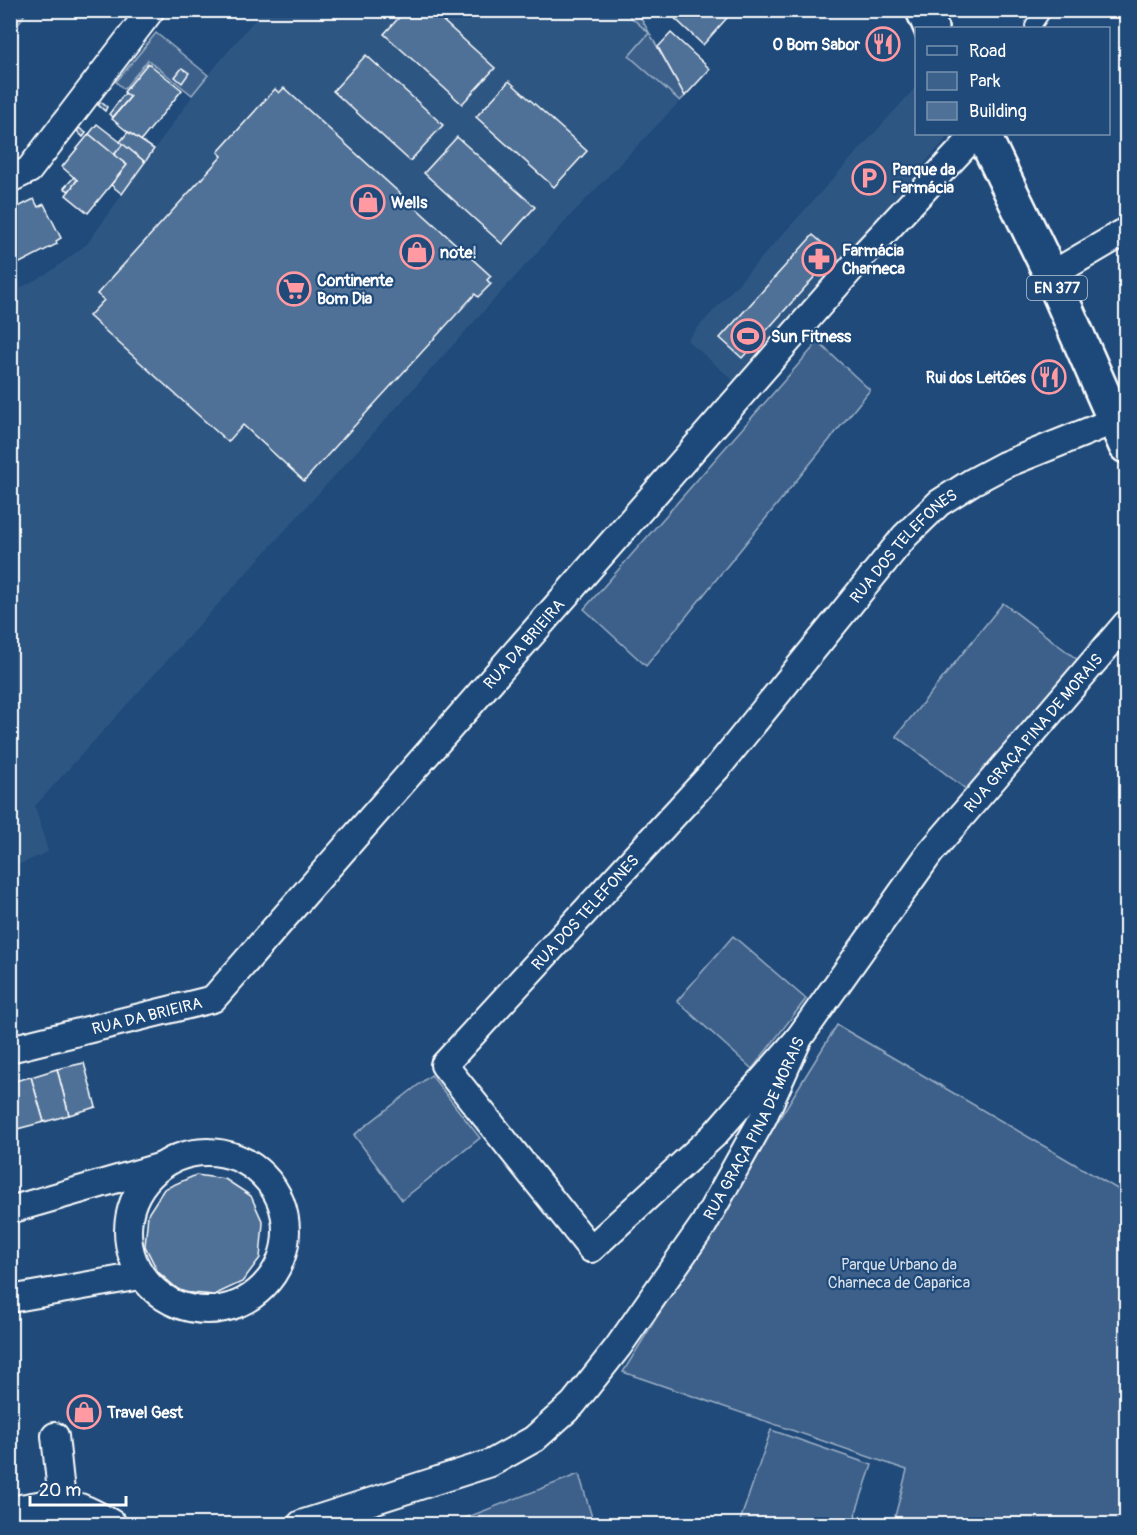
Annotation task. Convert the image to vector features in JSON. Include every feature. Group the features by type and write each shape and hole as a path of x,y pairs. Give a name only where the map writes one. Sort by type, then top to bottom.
{"main road":[{"path":"923,10 931,27"},
{"name":"EN 377","path":"982,135 1051,274 1121,433"}],"street":[{"path":"10,179 29,170 151,10"},
{"name":"RUA DA BRIEIRA","path":"10,1049 213,999 864,254 975,135"},
{"path":"1051,274 1126,231"},
{"name":"RUA DOS TELEFONES","path":"799,1038 714,1136 591,1249 444,1065 718,767 905,536 939,503 1004,465 1121,433"},
{"name":"RUA GRAÇA PINA DE MORAIS","path":"302,1524 490,1463 534,1439 573,1404 618,1347 704,1224 763,1118 799,1038 930,853 1126,624"},
{"path":"10,1210 159,1167 182,1155 207,1151 232,1155 254,1167 272,1185 283,1207 287,1232 284,1249 270,1280 252,1297 229,1307 204,1311 179,1306 157,1294 140,1275 130,1253 127,1229 131,1206 142,1184 159,1167"},
{"path":"10,1299 140,1275"},
{"path":"55,1436 62,1501"},
{"path":"10,1510 62,1501 88,1508 113,1524"}],"lane":[{"path":"1033,26 1044,10"}],"shaded area":[{"path":"262,11 637,11 685,96 571,215 35,806 48,852 11,868 11,293 50,272 87,244 201,84"},
{"path":"915,88 915,135 944,135 946,139 735,382 687,340"}],"green space":[{"path":"10,11 27,11 11,35"},
{"path":"624,11 637,11 685,96 680,101 629,56 649,33"},
{"path":"156,33 208,75 192,95 148,60 124,89 116,82"},
{"path":"818,342 870,390 646,666 584,609"},
{"path":"1003,603 1078,660 967,790 896,736"},
{"path":"733,936 806,999 752,1069 677,1001"},
{"name":"Parque Urbano da Charneca de Caparica","path":"837,1025 1126,1194 1126,1524 893,1524 907,1470 623,1372"},
{"path":"431,1075 480,1138 402,1200 354,1135"},
{"path":"771,1430 872,1465 852,1524 739,1524"},
{"path":"579,1474 594,1524 450,1524"}],"building":[{"path":"406,10 431,10 495,68 462,104 384,34"},
{"path":"666,10 734,10 703,45"},
{"path":"671,33 710,69 685,96 658,47"},
{"path":"366,55 443,125 410,161 333,91"},
{"path":"148,63 182,90 140,142 112,119 130,97 124,92"},
{"path":"182,68 189,73 182,83 175,77"},
{"path":"509,81 587,151 554,187 476,117"},
{"name":"Continente Bom Dia","path":"284,88 491,276 487,280 491,284 478,297 475,294 304,481 243,425 228,442 89,316 104,300 97,294 222,156 218,152 275,89 279,93"},
{"path":"125,93 130,97 113,117 109,114"},
{"path":"101,102 107,107 105,111 98,105"},
{"path":"97,124 123,144 114,155 89,134"},
{"path":"79,128 86,133 83,137 77,131"},
{"path":"128,132 154,149 145,162 120,142"},
{"path":"89,134 127,165 88,213 66,195 77,180 62,167"},
{"path":"457,137 535,207 502,244 424,173"},
{"path":"123,144 145,162 122,194 111,185 127,165 114,155"},
{"path":"74,177 77,180 69,191 64,188"},
{"path":"34,199 38,207 44,204 61,238 56,241 57,244 10,268 10,211"},
{"path":"813,235 835,254 742,358 720,338"},
{"path":"84,1063 96,1107 69,1115 57,1069"},
{"path":"57,1069 69,1115 44,1122 31,1077"},
{"path":"31,1077 44,1122 17,1129 10,1105 10,1082"},
{"path":"10,1105 17,1129 10,1131"},
{"path":"196,1175 225,1179 251,1196 263,1223 260,1258 242,1282 214,1295 181,1292 158,1272 145,1246 148,1214 164,1189"}],"place":[{"name":"O Bom Sabor","path":"883,44"},
{"name":"Parque da Farmácia","path":"869,178"},
{"name":"Wells","path":"368,202"},
{"name":"note!","path":"417,252"},
{"name":"Farmácia Charneca","path":"819,259"},
{"name":"Continente Bom Dia","path":"294,289"},
{"name":"Sun Fitness","path":"748,336"},
{"name":"Rui dos Leitões","path":"1049,377"},
{"name":"Travel Gest","path":"84,1412"}]}
